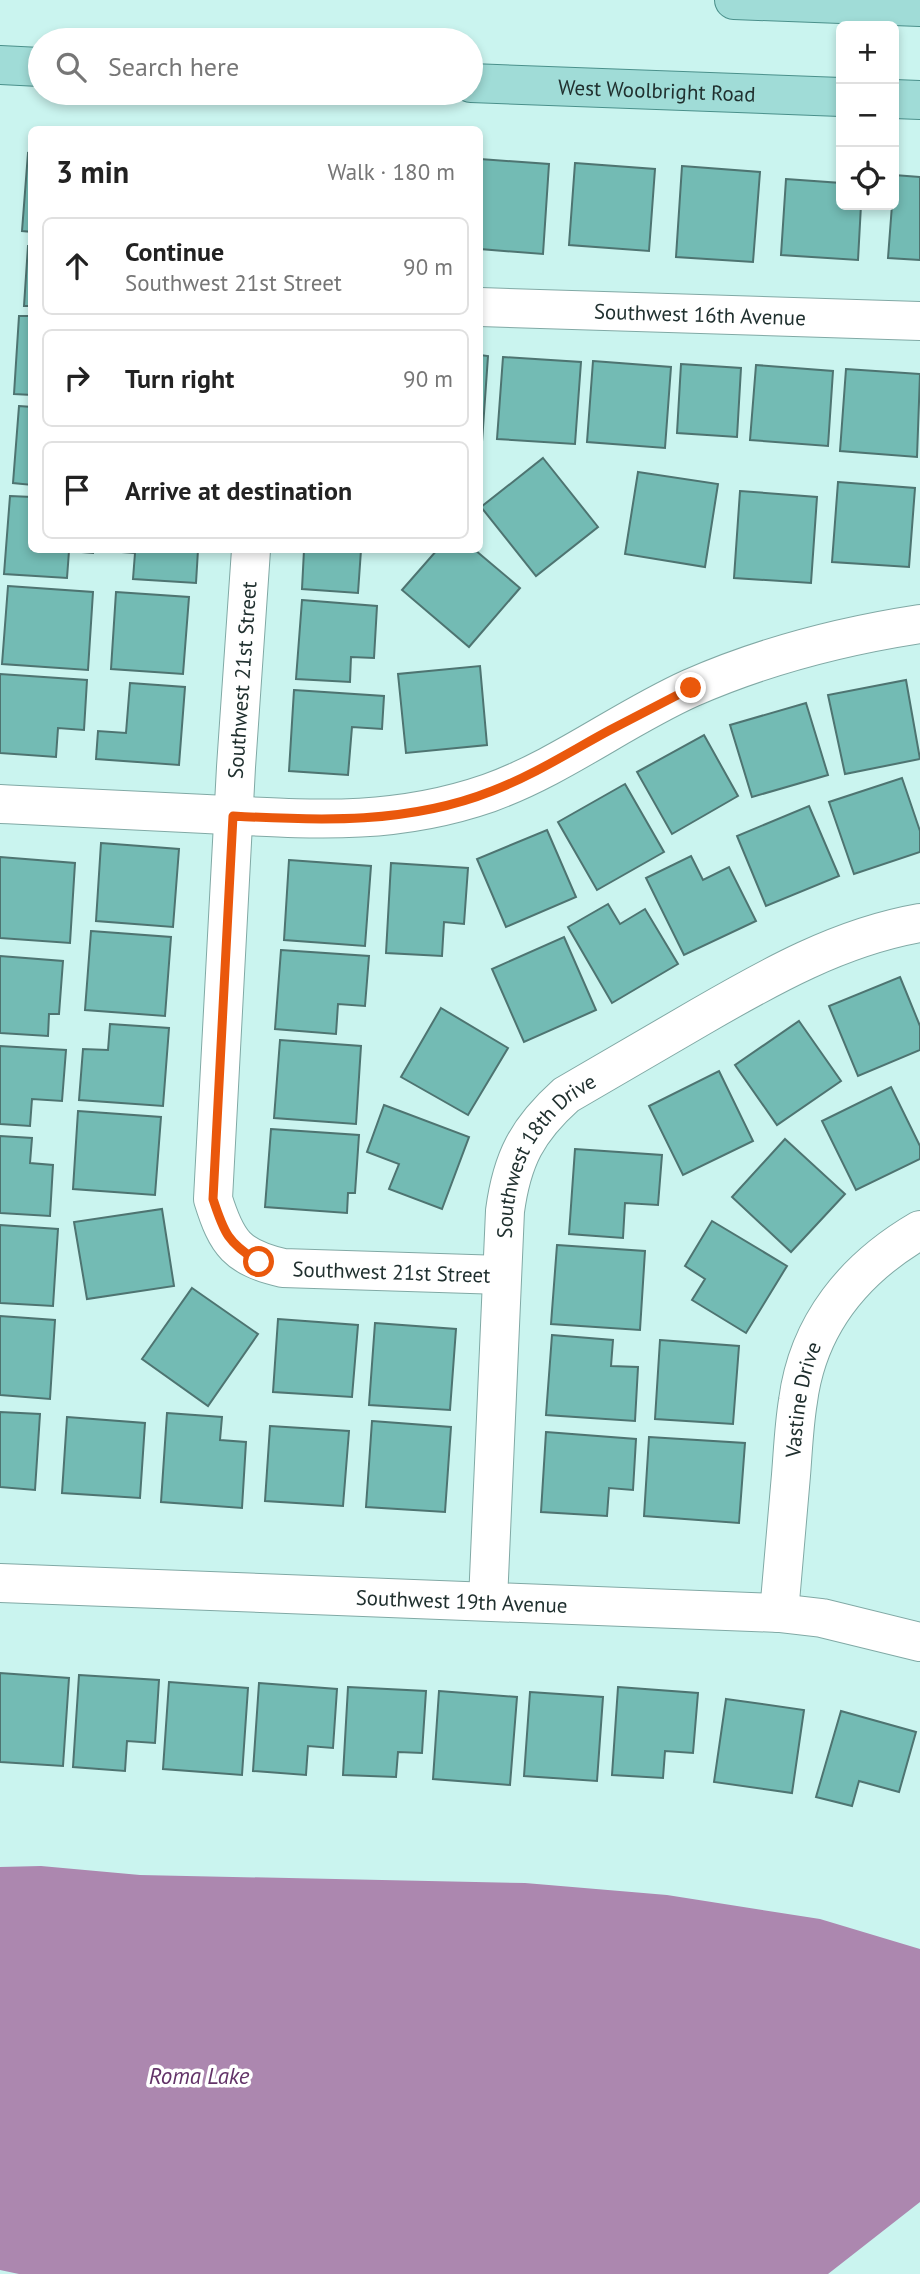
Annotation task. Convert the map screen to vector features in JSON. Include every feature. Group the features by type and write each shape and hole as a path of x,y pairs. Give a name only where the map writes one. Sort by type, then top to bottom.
{"main road":[{"path":"734,0 920,7"},
{"path":"0,65 28,66"},
{"name":"West Woolbright Road","path":"483,83 836,97"},
{"path":"899,99 920,100"}],"street":[{"name":"Southwest 16th Avenue","path":"483,307 920,321"},
{"name":"Southwest 21st Street","path":"251,553 233,816 213,1199 222,1227 236,1248 259,1262 283,1268 502,1275"},
{"path":"0,804 305,820 368,819 429,810 489,792 547,767 691,688 778,655 869,632 920,624"},
{"name":"Southwest 18th Drive","path":"488,1601 505,1211 508,1186 516,1160 536,1125 566,1095 758,984 825,951 895,927 920,923"},
{"name":"Vastine Drive","path":"779,1613 798,1399 812,1347 838,1299 856,1278 886,1251 920,1230"},
{"name":"Southwest 19th Avenue","path":"0,1583 779,1613 822,1618 920,1642"}],"water":[{"name":"Roma Lake","path":"41,1866 140,1875 525,1883 667,1895 820,1919 920,1949 920,2202 828,2274 19,2274 0,2270 0,1867"}],"building":[{"path":"28,153 28,232 22,231"},
{"path":"483,159 549,164 543,254 483,249"},
{"path":"575,163 655,169 649,251 569,245"},
{"path":"682,166 760,172 753,262 676,257"},
{"path":"899,175 920,177 920,260 888,258 892,210 899,210"},
{"path":"786,179 836,183 836,210 861,210 858,260 781,255"},
{"path":"28,246 28,306 24,306"},
{"path":"19,316 28,316 28,395 14,394"},
{"path":"483,355 488,356 483,428"},
{"path":"503,357 581,362 575,444 497,439"},
{"path":"593,361 671,367 665,448 587,442"},
{"path":"681,364 741,368 737,437 677,433"},
{"path":"756,365 833,371 828,446 750,440"},
{"path":"846,369 920,374 917,457 840,451"},
{"path":"19,406 28,407 28,485 13,483"},
{"path":"543,458 598,527 536,576 483,510 483,505"},
{"path":"638,472 718,484 705,567 625,554"},
{"path":"838,482 915,488 909,567 832,562"},
{"path":"740,491 817,497 811,583 734,578"},
{"path":"10,496 28,497 28,553 69,553 67,578 4,574"},
{"path":"135,553 198,553 196,583 133,579"},
{"path":"304,553 361,553 358,593 302,589"},
{"path":"434,553 479,553 520,588 469,647 402,590"},
{"path":"8,586 93,592 88,670 2,664"},
{"path":"116,592 189,597 183,674 111,669"},
{"path":"302,600 377,606 374,658 351,657 350,682 296,679"},
{"path":"480,666 487,745 406,753 398,674"},
{"path":"0,674 87,680 84,730 58,728 56,757 0,753"},
{"path":"906,680 920,759 845,774 828,695"},
{"path":"130,683 185,687 179,765 96,759 98,731 126,733"},
{"path":"294,690 384,696 382,729 352,727 348,775 289,771"},
{"path":"806,703 828,775 752,797 730,725"},
{"path":"704,735 738,796 672,834 637,772"},
{"path":"902,778 920,831 920,852 854,874 829,802"},
{"path":"625,784 664,852 597,890 558,822"},
{"path":"809,806 839,876 766,906 737,836"},
{"path":"547,830 576,897 506,927 477,859"},
{"path":"101,843 179,849 173,927 96,921"},
{"path":"691,856 703,880 729,867 756,921 684,955 646,878"},
{"path":"0,857 75,863 70,943 0,938"},
{"path":"289,860 371,866 365,946 284,940"},
{"path":"391,863 468,868 464,924 444,922 442,956 386,953"},
{"path":"608,904 620,924 645,909 678,964 612,1003 568,927"},
{"path":"91,931 171,937 165,1016 85,1010"},
{"path":"564,937 596,1010 524,1042 492,969"},
{"path":"281,950 369,956 365,1006 338,1004 336,1034 275,1029"},
{"path":"0,956 63,961 59,1014 49,1014 48,1036 0,1033"},
{"path":"900,977 920,1026 920,1050 858,1076 829,1006"},
{"path":"441,1008 508,1048 468,1115 401,1077"},
{"path":"799,1021 841,1081 777,1125 735,1065"},
{"path":"110,1024 169,1028 163,1106 79,1100 83,1049 108,1050"},
{"path":"280,1040 361,1046 356,1124 274,1118"},
{"path":"0,1046 66,1050 62,1101 32,1099 30,1126 0,1124"},
{"path":"719,1071 753,1141 683,1175 649,1106"},
{"path":"891,1087 920,1146 920,1159 856,1190 822,1121"},
{"path":"384,1105 469,1137 442,1209 389,1189 399,1164 367,1152"},
{"path":"78,1111 161,1117 155,1195 73,1189"},
{"path":"271,1129 359,1135 355,1193 348,1193 347,1213 265,1207"},
{"path":"0,1136 32,1138 30,1163 53,1165 50,1216 0,1213"},
{"path":"785,1139 845,1194 791,1252 732,1197"},
{"path":"575,1149 662,1155 658,1205 625,1203 623,1238 569,1234"},
{"path":"162,1209 174,1286 87,1299 74,1222"},
{"path":"712,1221 787,1266 746,1333 692,1300 705,1279 685,1266"},
{"path":"0,1225 58,1229 53,1306 0,1303"},
{"path":"557,1245 645,1251 640,1330 551,1324"},
{"path":"192,1288 258,1334 208,1406 142,1359"},
{"path":"0,1316 55,1320 50,1399 0,1395"},
{"path":"278,1319 358,1325 352,1397 273,1392"},
{"path":"375,1323 456,1329 450,1410 369,1405"},
{"path":"552,1335 613,1340 611,1366 638,1367 635,1421 546,1415"},
{"path":"660,1340 739,1346 733,1424 655,1419"},
{"path":"0,1412 40,1414 35,1490 0,1487"},
{"path":"167,1413 222,1417 220,1440 246,1442 242,1508 161,1502"},
{"path":"67,1417 145,1423 140,1498 62,1493"},
{"path":"372,1421 451,1427 445,1512 366,1507"},
{"path":"270,1426 349,1431 343,1506 265,1501"},
{"path":"546,1432 636,1439 633,1490 609,1488 607,1516 541,1512"},
{"path":"649,1437 745,1443 739,1523 644,1516"},
{"path":"0,1673 69,1678 63,1766 0,1762"},
{"path":"79,1675 159,1680 155,1743 127,1741 125,1771 73,1767"},
{"path":"169,1682 248,1688 242,1775 163,1769"},
{"path":"259,1683 337,1689 333,1748 308,1746 306,1775 253,1771"},
{"path":"348,1687 426,1691 422,1753 398,1752 396,1777 343,1775"},
{"path":"618,1687 698,1693 693,1753 665,1751 663,1778 612,1775"},
{"path":"439,1691 517,1697 510,1785 433,1779"},
{"path":"530,1692 603,1697 597,1781 524,1776"},
{"path":"726,1699 804,1710 792,1793 714,1782"},
{"path":"841,1711 916,1732 899,1792 859,1781 852,1806 816,1797"}],"route":[{"path":"259,1262 236,1248 222,1227 213,1199 233,816 305,820 368,819 429,810 489,792 547,767 691,688"}]}
